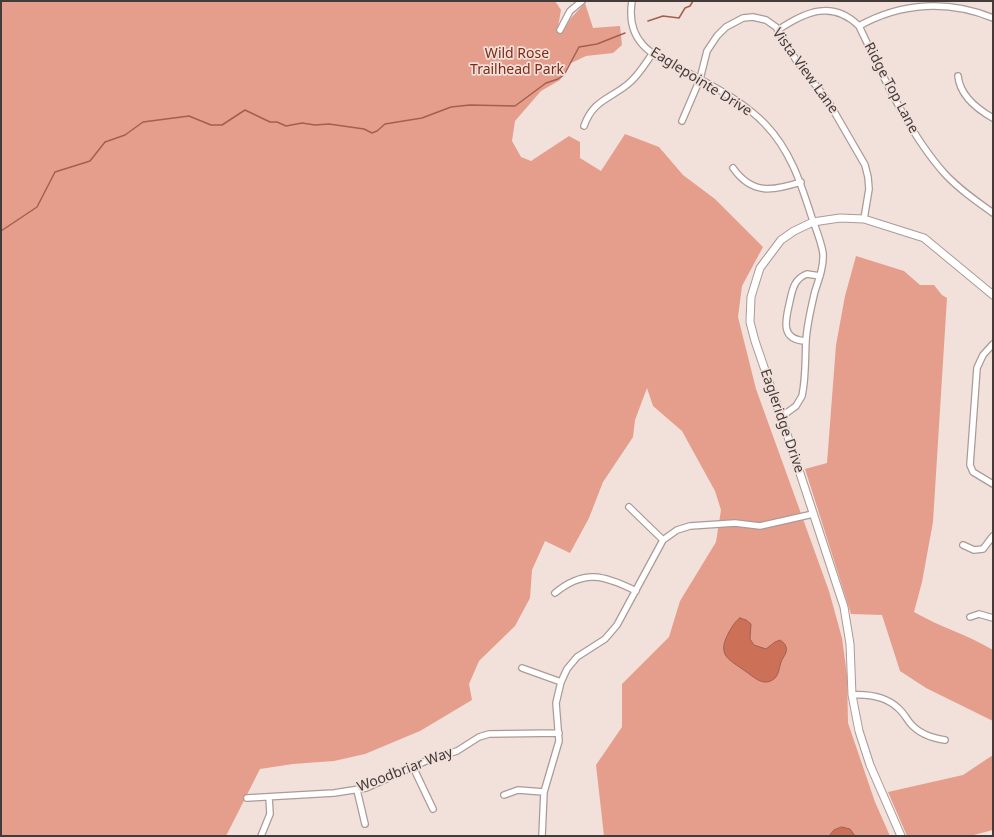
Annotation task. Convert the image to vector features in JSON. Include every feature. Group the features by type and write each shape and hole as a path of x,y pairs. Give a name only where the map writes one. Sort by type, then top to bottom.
{"main road":[{"name":"Eagleridge Drive","path":"900,836 864,750 852,695 850,644 844,607 753,335 750,313 751,297 760,268 781,240 794,231 814,222 840,218 864,219 924,238 993,295"}],"street":[{"path":"560,30 566,16 582,1"},
{"name":"Eaglepointe Drive","path":"632,1 632,20 635,30 643,45 652,54 700,79 735,101 764,123 786,151 801,182 823,253 820,276 809,316 802,396 794,408 781,417"},
{"path":"859,26 892,9 941,2 963,4 993,18"},
{"name":"Ridge Top Lane","path":"778,30 806,13 820,8 832,8 844,12 853,18 859,26 919,140 946,175 993,213"},
{"name":"Vista View Lane","path":"682,121 700,79 710,46 726,27 742,18 753,17 766,20 778,30 792,53 836,112 865,165 869,189 864,219"},
{"path":"584,126 588,115 595,107 607,96 631,81 652,54"},
{"path":"958,76 960,86 967,98 993,118"},
{"path":"733,168 746,182 763,189 776,189 801,182"},
{"path":"806,341 797,340 789,335 786,328 786,318 794,288 798,280 807,274 820,276"},
{"path":"993,344 981,357 976,372 970,465 972,472 993,484"},
{"path":"629,507 663,540"},
{"path":"542,836 544,792 557,752 559,733 556,703 561,682 567,669 577,657 605,639 614,630 663,540 677,530 690,526 734,523 760,526 813,514"},
{"path":"963,545 974,550 983,549 993,536"},
{"path":"555,593 574,580 592,576 608,578 636,591"},
{"path":"970,617 983,614 993,618"},
{"path":"522,668 561,682"},
{"path":"852,695 872,695 888,700 901,710 909,722 918,731 929,737 945,740"},
{"name":"Woodbriar Way","path":"247,798 334,793 358,790 456,751 479,737 489,734 559,733"},
{"path":"413,767 433,809"},
{"path":"358,790 365,824"},
{"path":"504,795 518,790 544,792"},
{"path":"261,836 270,814 269,797"}],"green space":[{"name":"Wild Rose Trailhead Park","path":"1,1 555,1 561,10 558,27 563,31 571,18 585,3 593,28 620,26 622,45 613,53 586,56 569,64 560,80 541,91 515,121 512,141 521,157 531,161 569,136 580,142 580,158 601,171 625,134 659,147 683,175 715,199 763,247 742,286 738,317 756,389 829,591 842,638 847,675 848,723 875,802 890,836 604,836 596,765 622,727 622,684 669,637 680,601 716,542 721,510 715,491 682,431 653,406 647,388 635,420 633,437 603,482 589,518 570,553 545,541 532,570 530,598 515,626 479,661 469,684 472,700 420,731 365,754 334,761 293,764 260,769 226,836 1,836"},
{"path":"856,256 904,271 920,285 934,285 942,295 947,298 933,522 922,582 914,612 993,650 993,721 926,688 900,671 882,615 851,614 805,469 827,463 836,345 845,296"},
{"path":"993,755 993,830 970,836 907,836 888,792 963,775"}],"shaded area":[{"path":"740,618 751,624 750,639 754,645 766,649 780,640 786,646 786,653 782,660 778,674 771,681 763,682 759,680 729,660 724,652 725,640 734,624"},
{"path":"842,827 850,829 855,836 829,836 834,830"}],"waterway":[{"path":"648,21 663,16 679,18 685,8 690,6 693,1"},
{"path":"1,231 37,207 55,172 90,161 105,142 125,135 143,122 189,116 211,125 222,125 245,110 270,122 277,122 286,126 302,123 315,125 329,124 364,129 372,133 377,131 385,124 422,118 451,107 470,105 515,106 546,83 558,79 564,75 579,47 597,44 625,33"}]}
